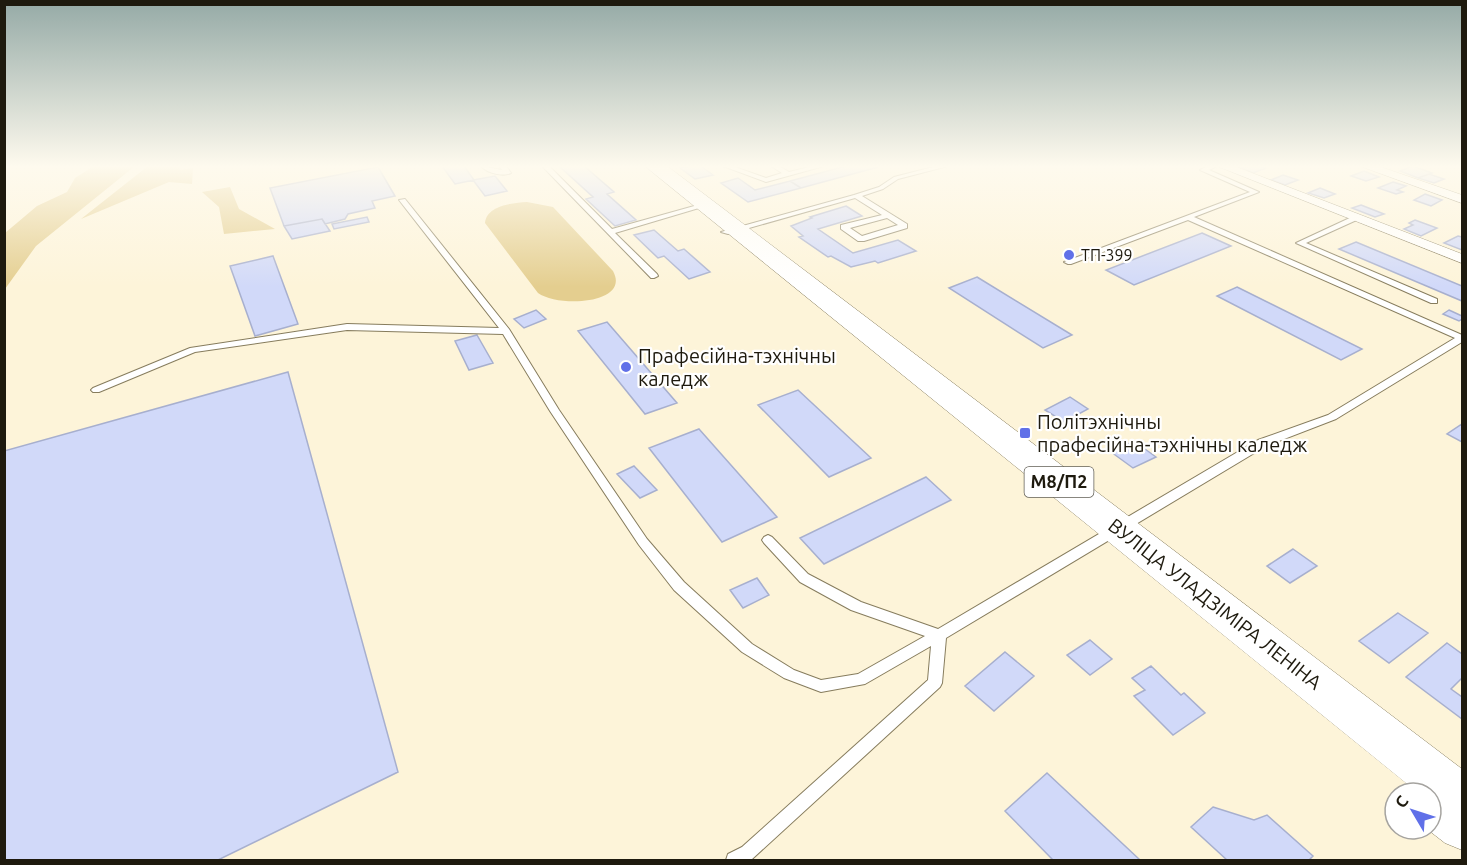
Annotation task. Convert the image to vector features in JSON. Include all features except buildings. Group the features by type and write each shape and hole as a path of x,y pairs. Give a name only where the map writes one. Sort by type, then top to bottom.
{"main road":[{"name":"ВУЛІЦА УЛАДЗІМІРА ЛЕНІНА","path":"700,207 1110,532 1462,798"},
{"name":"ВУЛІЦА УЛАДЗІМІРА ЛЕНІНА","path":"1110,532 1407,781"},
{"path":"1443,811 1462,826"}],"street":[{"path":"1327,206 1462,259"}],"lane":[{"path":"408,206 506,331 555,411 643,542 679,586 747,648 789,674 821,686 860,680 1262,443 1332,417 1462,338"},
{"path":"584,206 654,276"},
{"path":"731,231 819,206"},
{"path":"872,206 904,226 861,239 844,227 887,216"},
{"path":"1068,262 1217,206"},
{"path":"609,232 700,207"},
{"path":"1188,217 1462,338"},
{"path":"1357,218 1300,243 1434,301"},
{"path":"96,390 193,350 347,327 506,331"},
{"path":"768,540 804,578 856,606 939,635"},
{"path":"734,861 748,853 935,683 939,635"}],"shaded area":[{"path":"37,206 85,206 36,246 5,289 5,233"},
{"path":"97,206 111,206 81,219"},
{"path":"238,206 275,229 224,234 219,207"},
{"path":"501,206 553,207 613,271 616,282 612,290 590,300 576,301 561,301 538,293 485,223 490,212"}],"place":[{"name":"ТП-399","path":"1069,255"},
{"name":"Прафесійна-тэхнічны каледж","path":"626,367"},
{"name":"Політэхнічны прафесійна-тэхнічны каледж","path":"1025,433"}]}
